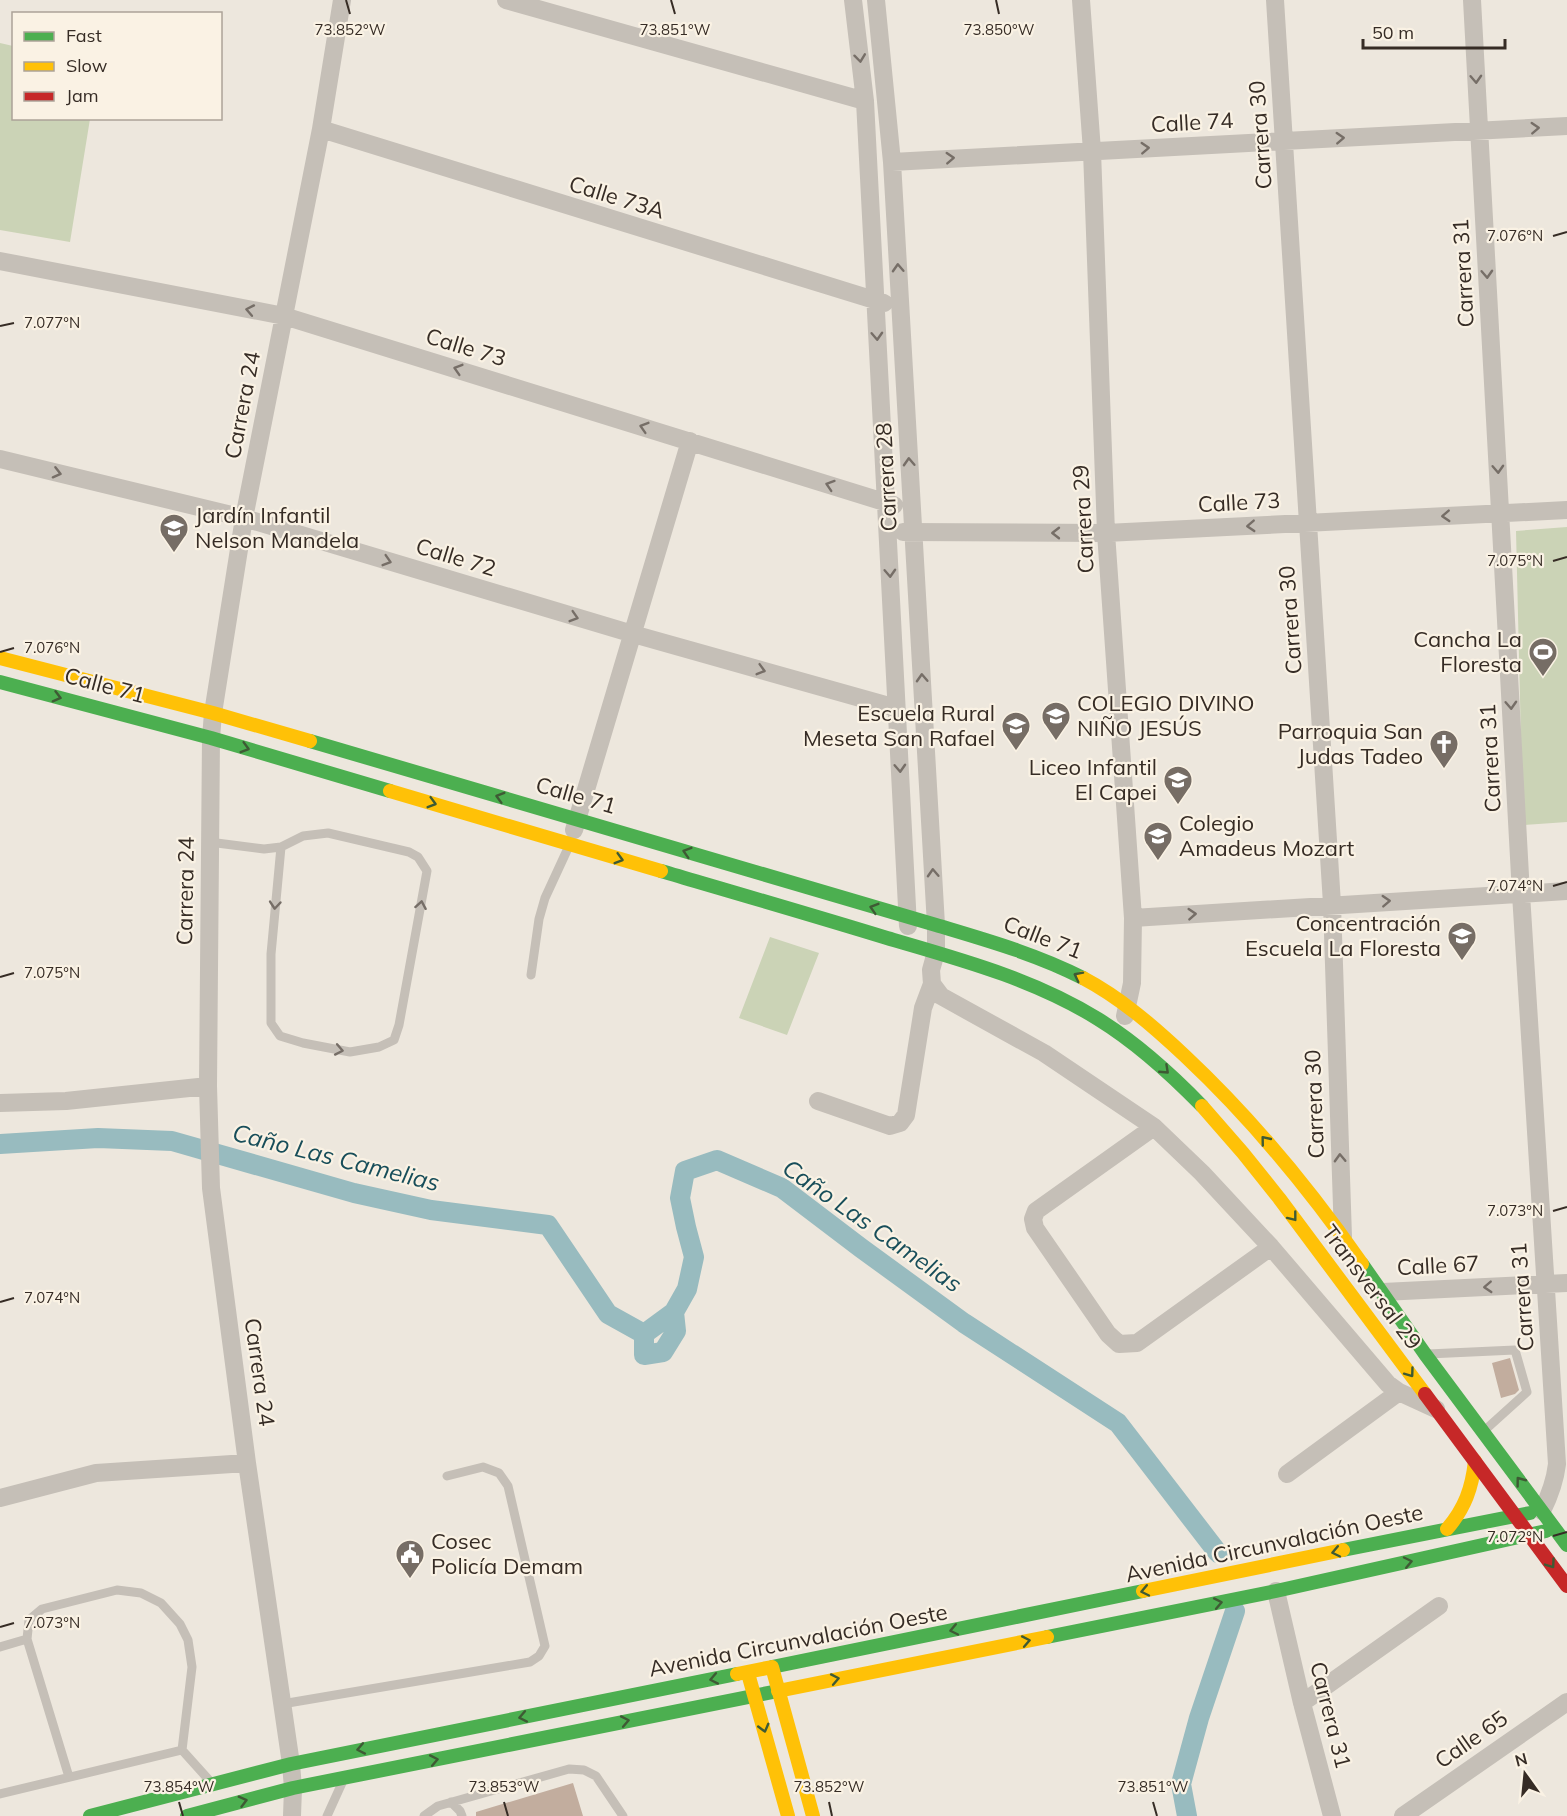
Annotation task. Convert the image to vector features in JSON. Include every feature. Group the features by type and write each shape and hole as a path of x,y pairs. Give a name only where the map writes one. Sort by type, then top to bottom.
{"main road":[{"name":"Calle 71","path":"0,658 213,713 1014,949 1059,966 1094,984 1128,1007"},
{"name":"Calle 71","path":"0,682 211,738 936,952 1049,991 1120,1033"},
{"name":"Transversal 29","path":"1128,1007 1167,1039 1214,1083 1258,1131 1343,1237 1425,1354 1473,1438 1475,1461 1567,1586"},
{"name":"Transversal 29","path":"1120,1033 1152,1058 1197,1100 1239,1146 1329,1262 1436,1409 1473,1438 1542,1511 1567,1545"},
{"path":"1447,1529 1457,1518 1468,1499 1474,1478 1475,1461"},
{"name":"Avenida Circunvalación Oeste","path":"90,1816 291,1764 1542,1511"},
{"name":"Avenida Circunvalación Oeste","path":"193,1815 293,1788 1276,1591 1555,1529"},
{"path":"772,1668 813,1816"},
{"path":"747,1672 788,1816"}],"street":[{"name":"Carrera 24","path":"292,1816 291,1764 211,1188 208,1086 211,738 244,519 321,129 342,0"},
{"path":"506,0 865,101"},
{"name":"Carrera 28","path":"853,0 865,101 909,944"},
{"name":"Carrera 28","path":"818,1101 890,1126 900,1123 906,1115 923,1008 932,984 931,970 936,952 892,162 876,0"},
{"name":"Carrera 29","path":"1081,0 1092,151 1106,533 1133,918 1132,983 1120,1033"},
{"name":"Carrera 30","path":"1275,0 1332,904 1343,1237"},
{"name":"Carrera 31","path":"1472,0 1521,894 1557,1464 1551,1491 1542,1511"},
{"name":"Calle 74","path":"892,162 1567,126"},
{"name":"Calle 73A","path":"321,129 900,307"},
{"name":"Calle 73","path":"0,261 284,316 886,503 911,508"},
{"path":"570,844 690,441"},
{"name":"Calle 72","path":"0,459 244,519 633,634 896,708"},
{"name":"Calle 73","path":"887,531 1106,533 1567,510"},
{"path":"1133,918 1567,891"},
{"path":"932,984 941,996 1044,1053 1154,1127 1202,1173 1271,1247 1388,1384 1399,1392 1436,1409"},
{"path":"0,1103 66,1101 208,1086"},
{"path":"1154,1127 1059,1193 1036,1211 1033,1219 1035,1228 1108,1334 1119,1344 1137,1343 1271,1247"},
{"name":"Calle 67","path":"1383,1292 1567,1283"},
{"path":"1287,1474 1399,1392"},
{"path":"0,1498 96,1473 248,1463"},
{"name":"Carrera 31","path":"1276,1591 1302,1703 1332,1816"},
{"path":"1302,1703 1439,1606"},
{"name":"Calle 65","path":"1402,1816 1567,1702"}],"lane":[{"path":"209,842 264,849 281,847 303,836 327,833 409,852 418,857 427,871 399,1025 394,1040 379,1047 350,1052 280,1036 272,1023 270,954 281,847"},
{"path":"531,975 539,920 545,898 570,844"},
{"path":"1425,1354 1515,1350 1527,1392 1473,1438"},
{"path":"282,1704 530,1662 539,1656 545,1646 508,1486 499,1473 483,1467 447,1476"},
{"path":"69,1777 27,1639 29,1620 42,1609 117,1590 141,1593 161,1604 180,1624 188,1640 192,1667 182,1750 212,1783"},
{"path":"0,1647 27,1639"},
{"path":"0,1794 182,1750"},
{"path":"424,1816 438,1806 569,1768 584,1770 596,1776 623,1816"},
{"path":"327,1816 344,1778"},
{"path":"451,1802 462,1816"}],"green space":[{"path":"0,43 12,46 12,120 90,120 70,242 0,230"},
{"name":"Cancha La Floresta","path":"1567,527 1567,822 1523,825 1516,531"},
{"path":"770,937 819,953 787,1035 739,1018"}],"building":[{"path":"1510,1358 1519,1390 1515,1394 1501,1398 1492,1363"},
{"path":"573,1783 583,1816 476,1816 476,1812"}],"waterway":[{"name":"Caño Las Camelias","path":"0,1144 98,1138 172,1141 354,1193 431,1210 548,1225 608,1314 644,1334 674,1312 687,1289 694,1257 680,1198 685,1171 717,1160 782,1188 964,1323 1118,1423 1218,1553"},
{"path":"644,1334 644,1355 663,1352 676,1331 674,1312"},
{"name":"Caño Las Camelias","path":"1187,1816 1181,1784 1199,1718 1235,1611"}],"traffic: fast":[{"path":"0,682 211,738 390,791"},
{"path":"310,741 973,936 1029,955 1083,978"},
{"path":"661,871 969,962 1048,992 1098,1019 1140,1048 1202,1106"},
{"path":"1362,1264 1425,1354 1567,1545"},
{"path":"1343,1550 1530,1513"},
{"path":"1047,1637 1276,1591 1546,1531"},
{"path":"772,1667 1143,1591"},
{"path":"90,1816 291,1764 737,1674"},
{"path":"187,1816 293,1788 778,1691"}],"traffic: slow":[{"path":"0,658 213,713 310,741"},
{"path":"390,791 661,871"},
{"path":"1083,978 1137,1014 1209,1079 1279,1156 1362,1264"},
{"path":"1202,1106 1279,1198 1425,1394"},
{"path":"1447,1529 1467,1497 1475,1461"},
{"path":"1143,1591 1343,1550"},
{"path":"778,1691 1047,1637"},
{"path":"737,1674 772,1667 813,1816"},
{"path":"749,1677 788,1816"}],"traffic: jam":[{"path":"1425,1394 1567,1586"}],"place":[{"name":"Jardín Infantil Nelson Mandela","path":"174,554"},
{"name":"Cancha La Floresta","path":"1543,678"},
{"name":"COLEGIO DIVINO NIÑO JESÚS","path":"1056,742"},
{"name":"Escuela Rural Meseta San Rafael","path":"1016,752"},
{"name":"Parroquia San Judas Tadeo","path":"1444,770"},
{"name":"Liceo Infantil El Capei","path":"1178,806"},
{"name":"Colegio Amadeus Mozart","path":"1158,862"},
{"name":"Concentración Escuela La Floresta","path":"1462,962"},
{"name":"Cosec Policía Demam","path":"410,1580"}]}
